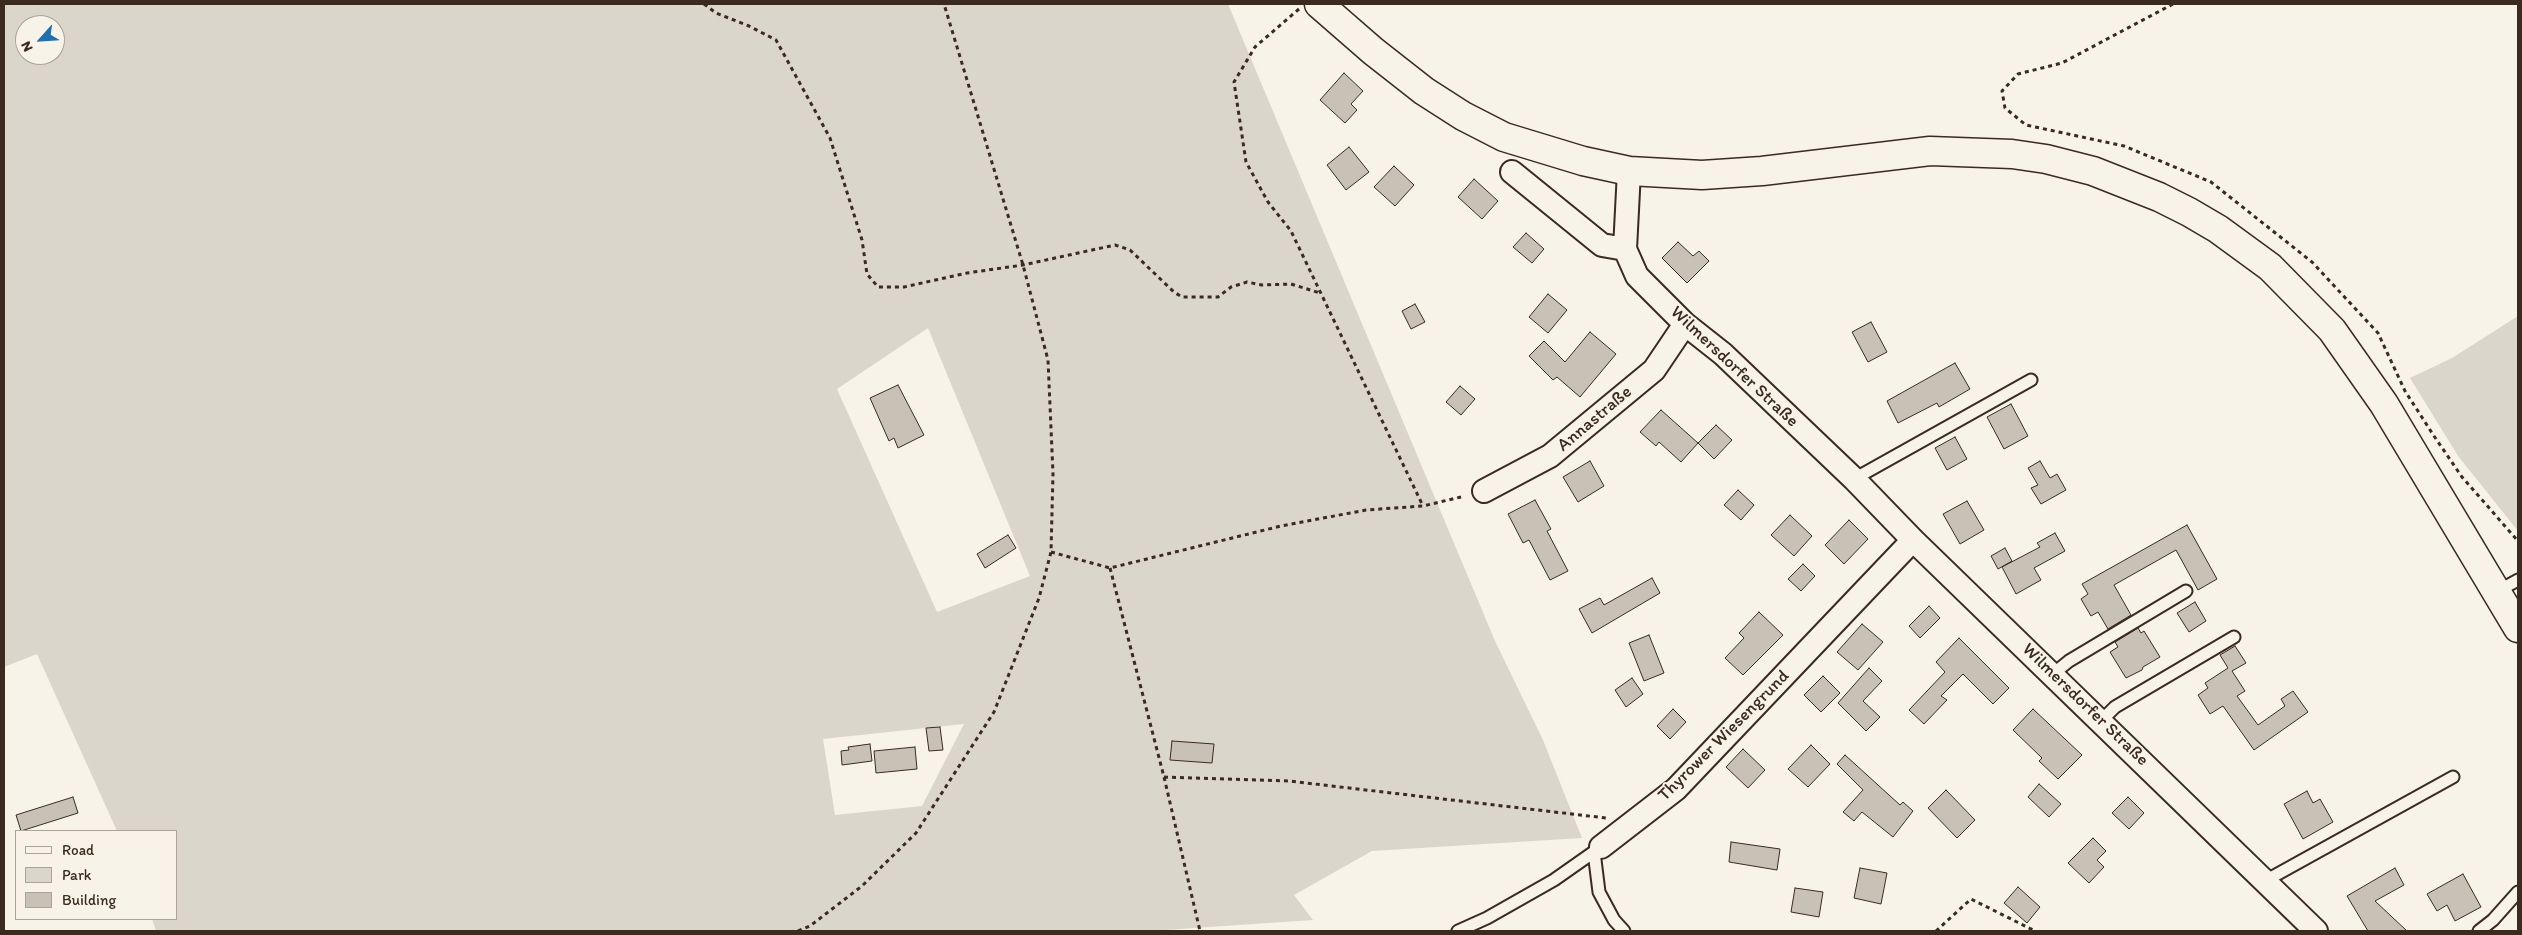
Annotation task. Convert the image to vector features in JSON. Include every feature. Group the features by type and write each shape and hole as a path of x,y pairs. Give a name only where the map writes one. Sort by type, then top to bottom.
{"main road":[{"path":"1319,4 1372,51 1424,91 1463,116 1504,136 1583,161 1630,171 1694,174 1735,173 1904,153 1959,150 2012,154 2063,163 2125,182 2159,197 2218,229 2244,247 2294,289 2332,330 2507,586 2518,628"}],"street":[{"name":"Wilmersdorfer Straße","path":"1630,171 1625,248 1637,276 1685,324 1723,354 1854,479 1913,540 2054,674 2316,931"},
{"path":"1512,172 1602,245 1625,248"},
{"name":"Annastraße","path":"1484,491 1550,456 1654,370 1685,324"},
{"name":"Thyrower Wiesengrund","path":"1598,849 1676,789 1913,540"}],"lane":[{"path":"1854,479 2030,380"},
{"path":"2054,674 2069,661 2186,591"},
{"path":"2101,721 2114,707 2234,636"},
{"path":"2265,881 2453,777"},
{"path":"1598,849 1599,892 1614,920 1624,931"},
{"name":"Thyrower Wiesengrund","path":"1458,931 1487,918 1554,880 1598,849"},
{"path":"2479,931 2493,920 2518,892"}],"path":[{"path":"704,4 716,13 749,26 776,40 830,138 862,240 867,274 878,287 904,288 967,273 1023,265 1115,244 1130,250 1174,292 1182,297 1218,297 1231,287 1248,282 1262,285 1291,284 1320,293"},
{"path":"798,931 810,926 862,886 916,833 994,712 1039,598 1051,552 1053,474 1048,360 1023,265 944,4"},
{"path":"1305,4 1255,47 1234,82 1246,162 1268,202 1291,232 1423,506"},
{"path":"2173,4 2062,63 2018,74 2002,91 2005,108 2026,125 2124,146 2211,182 2312,262 2378,333 2406,391 2434,436 2462,476 2518,541"},
{"path":"1051,552 1110,568 1291,524 1366,510 1423,506 1484,491"},
{"path":"1110,568 1164,777 1200,931"},
{"path":"1164,777 1289,781 1635,821"},
{"path":"1936,931 1971,899 2034,931"}],"green space":[{"path":"4,4 1228,4 1495,641 1543,740 1582,838 1372,851 1294,895 1313,920 1150,931 156,931 152,920 178,920 178,830 117,830 37,654 4,667","holes":["928,328 1030,576 937,612 837,389","964,724 922,806 835,815 823,739"]},
{"path":"2518,316 2518,531 2458,456 2410,378 2452,358"}],"building":[{"path":"1344,73 1363,91 1351,104 1357,110 1345,123 1320,100"},
{"path":"1349,147 1369,172 1346,190 1327,165"},
{"path":"1394,166 1414,185 1395,206 1374,187"},
{"path":"1474,179 1498,201 1482,219 1458,197"},
{"path":"1526,233 1544,249 1532,263 1513,247"},
{"path":"1678,242 1693,256 1699,251 1709,261 1687,283 1662,258"},
{"path":"1548,294 1567,310 1548,333 1529,317"},
{"path":"1415,304 1425,322 1411,329 1402,311"},
{"path":"1871,322 1887,352 1868,362 1852,332"},
{"path":"1590,332 1616,354 1580,397 1557,377 1553,380 1529,356 1544,341 1565,362"},
{"path":"1955,363 1970,389 1939,407 1937,403 1898,423 1887,401"},
{"path":"898,385 924,435 898,448 894,438 889,441 870,398"},
{"path":"1460,386 1475,399 1461,415 1446,402"},
{"path":"2011,404 2028,436 2004,449 1987,417"},
{"path":"1661,410 1698,443 1681,462 1659,442 1656,446 1640,432"},
{"path":"1716,425 1732,440 1714,459 1698,443"},
{"path":"1955,437 1967,459 1947,470 1935,448"},
{"path":"1590,461 1604,486 1578,502 1563,477"},
{"path":"2040,461 2050,478 2057,474 2066,490 2041,504 2031,488 2038,485 2028,468"},
{"path":"1738,490 1754,505 1741,520 1724,505"},
{"path":"1535,500 1551,529 1547,531 1568,571 1550,580 1529,540 1523,543 1508,514"},
{"path":"1967,501 1984,530 1960,544 1943,514"},
{"path":"1790,515 1812,536 1794,556 1771,535"},
{"path":"1849,520 1868,539 1844,564 1825,545"},
{"path":"2187,525 2217,579 2198,590 2176,550 2114,585 2131,615 2108,629 2098,612 2091,616 2081,599 2088,594 2082,584"},
{"path":"2055,533 2065,551 2034,568 2041,580 2016,594 2002,567 2040,547 2037,543"},
{"path":"1008,535 1016,548 985,568 977,554"},
{"path":"2005,548 2012,561 1998,569 1991,556"},
{"path":"1803,564 1815,576 1801,591 1788,579"},
{"path":"1652,578 1660,593 1592,633 1579,609 1600,598 1604,605"},
{"path":"2195,602 2206,621 2189,632 2177,613"},
{"path":"1929,606 1940,618 1920,638 1909,626"},
{"path":"1759,612 1783,635 1743,675 1725,658 1744,638 1739,633"},
{"path":"1862,624 1883,642 1858,670 1837,652"},
{"path":"2138,628 2141,633 2144,631 2160,657 2143,667 2142,670 2126,678 2110,652 2118,647 2115,642"},
{"path":"1649,635 1664,673 1644,681 1629,643"},
{"path":"1959,638 2009,688 1993,704 1963,674 1941,696 1947,700 1924,724 1909,710 1945,672 1936,662"},
{"path":"2235,646 2246,663 2232,671 2245,691 2237,696 2258,725 2285,706 2281,699 2293,691 2308,712 2254,750 2223,706 2210,714 2198,695 2208,688 2205,683 2228,668 2220,655"},
{"path":"1869,668 1882,681 1863,701 1880,717 1866,731 1838,703"},
{"path":"1823,676 1840,693 1821,712 1804,695"},
{"path":"1632,678 1643,694 1626,707 1615,690"},
{"path":"1673,709 1686,722 1670,739 1657,726"},
{"path":"2033,709 2082,755 2058,779 2039,761 2042,758 2013,730"},
{"path":"940,727 943,750 929,751 926,728"},
{"path":"1172,741 1214,744 1212,763 1170,760"},
{"path":"870,744 872,761 842,765 841,751 849,750 848,747"},
{"path":"1811,745 1830,764 1808,787 1788,769"},
{"path":"915,747 917,769 876,773 874,751"},
{"path":"1743,749 1765,770 1748,788 1726,767"},
{"path":"1845,755 1900,805 1903,802 1913,811 1893,837 1862,812 1854,821 1843,812 1863,790 1837,764"},
{"path":"2039,784 2061,804 2049,817 2028,797"},
{"path":"1946,790 1975,820 1957,838 1928,808"},
{"path":"2307,791 2313,803 2320,799 2333,822 2303,839 2284,804"},
{"path":"73,797 78,813 24,830 21,830 16,815"},
{"path":"2128,797 2144,813 2129,829 2112,813"},
{"path":"2093,838 2106,851 2097,860 2104,867 2089,883 2068,863"},
{"path":"1731,842 1780,849 1777,870 1729,862"},
{"path":"1860,868 1887,873 1881,904 1854,898"},
{"path":"2395,868 2404,885 2375,901 2407,931 2368,931 2347,896"},
{"path":"2463,874 2481,907 2455,921 2447,905 2437,911 2427,894"},
{"path":"2018,887 2040,907 2027,923 2004,903"},
{"path":"1795,888 1823,892 1819,917 1791,912"}]}
